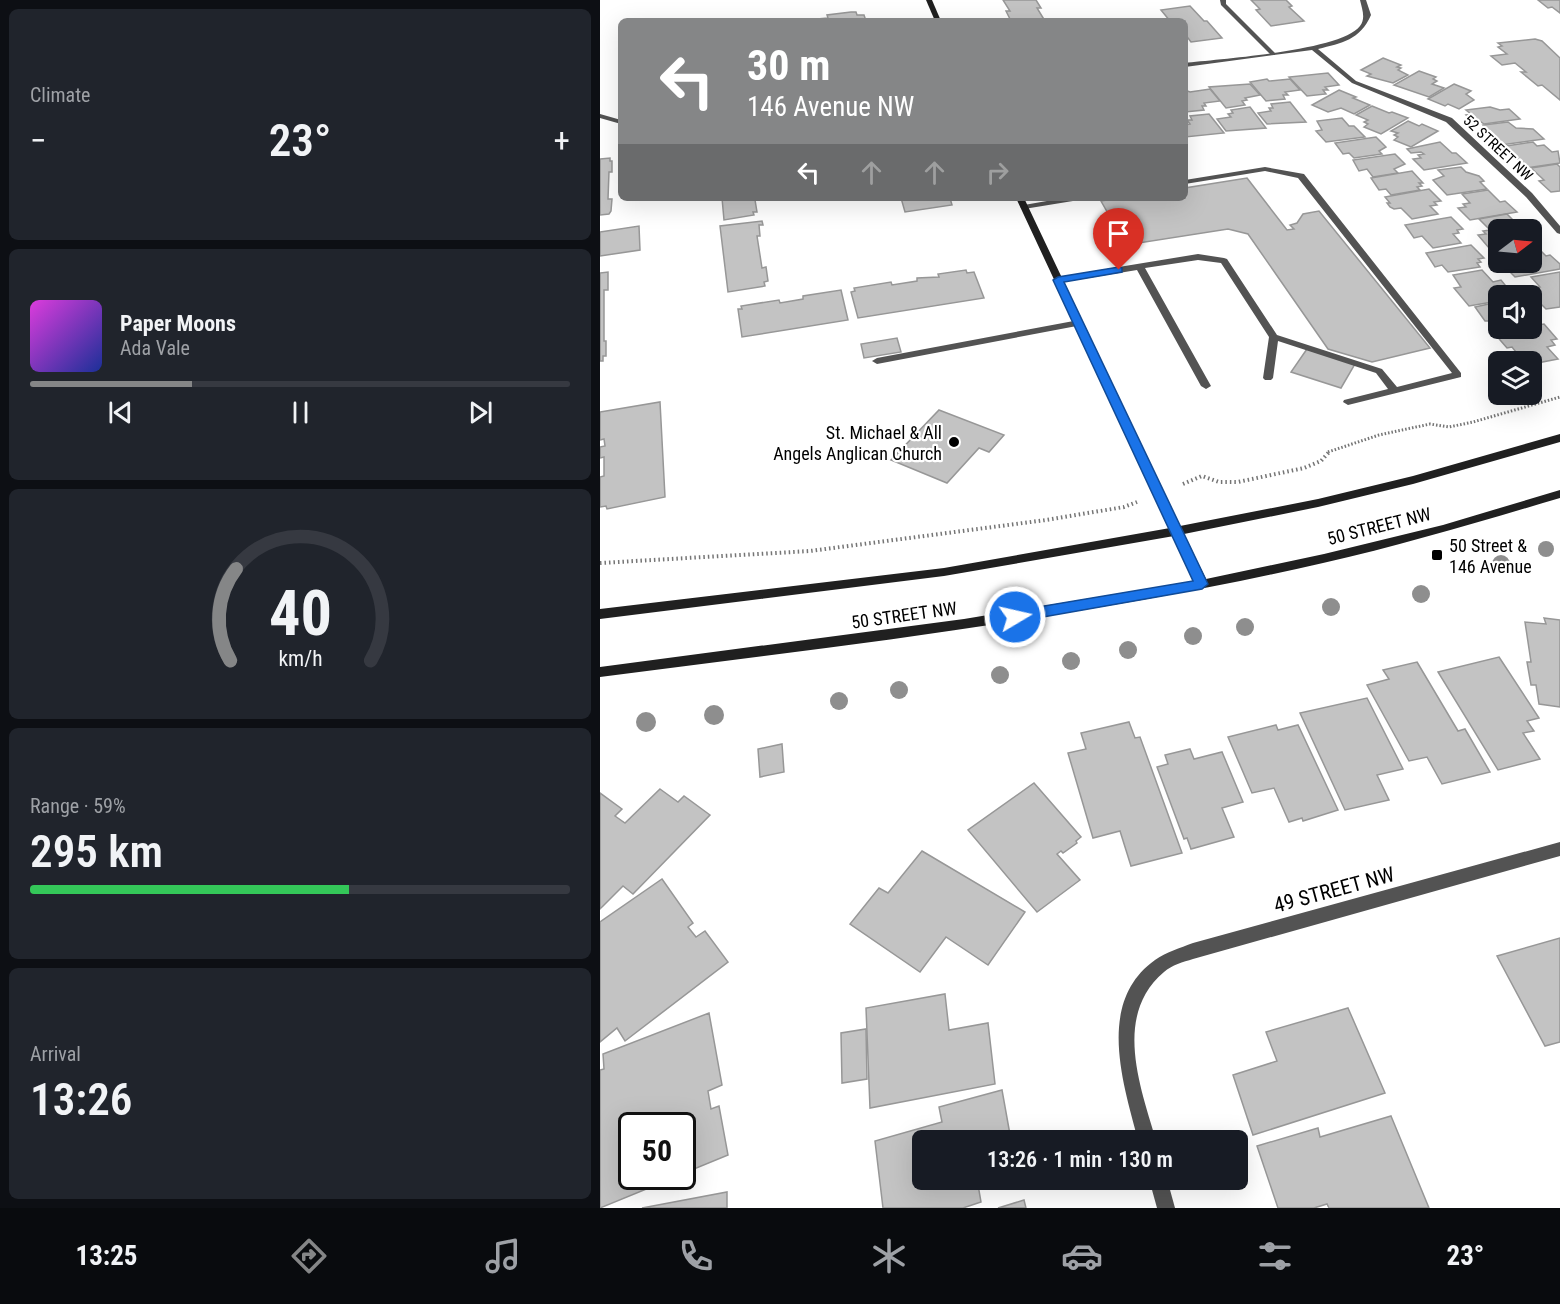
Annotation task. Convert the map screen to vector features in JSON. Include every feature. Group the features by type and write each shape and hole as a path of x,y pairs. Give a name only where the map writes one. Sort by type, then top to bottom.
{"main road":[{"path":"929,0 937,18"},
{"path":"1022,202 1202,584"},
{"name":"50 STREET NW","path":"600,614 944,572 1178,531 1318,503 1413,480 1560,438"},
{"name":"50 STREET NW","path":"600,672 889,636 1202,584 1320,559 1430,532 1560,494"}],"street":[{"path":"1223,0 1223,4 1273,54"},
{"path":"1188,65 1335,44 1358,31 1366,23 1368,12 1363,0"},
{"name":"52 STREET NW","path":"1313,48 1354,82 1449,120 1529,195 1560,231"},
{"path":"600,116 618,121"},
{"path":"1188,182 1265,169 1301,176 1458,375 1348,402"},
{"path":"1058,280 1198,257 1224,261 1274,337 1378,371 1394,390"},
{"path":"1139,266 1206,386"},
{"path":"877,361 1079,323"},
{"path":"1268,378 1274,337"},
{"name":"49 STREET NW","path":"1144,1130 1133,1089 1125,1046 1126,1020 1145,978 1161,964 1193,951 1560,849"},
{"path":"1161,1190 1166,1208"}],"path":[{"path":"600,563 810,551 933,536 1124,507 1202,476 1219,482 1238,482 1304,468 1321,461 1329,451 1379,435 1430,424 1449,428 1508,414 1560,398"}],"building":[{"path":"1003,0 1036,0 1041,8 1037,8 1043,18 1010,18 1006,11 1010,11"},
{"path":"1251,0 1286,0 1292,6 1289,7 1304,21 1271,26 1256,10 1260,9"},
{"path":"1538,0 1560,0 1560,13 1552,7 1548,8"},
{"path":"1190,6 1222,38 1191,42 1188,38 1188,18 1168,18 1161,10"},
{"path":"856,12 857,15 864,15 865,18 828,18 827,15"},
{"path":"1535,39 1542,41 1560,58 1560,100 1542,85 1538,86 1521,72 1526,72 1515,63 1502,65 1491,56 1507,54 1498,47 1502,46 1498,43"},
{"path":"1383,58 1401,65 1397,67 1401,68 1398,70 1408,75 1393,83 1367,76 1371,74 1361,70"},
{"path":"1419,71 1436,77 1433,79 1437,81 1432,84 1444,88 1429,97 1394,85"},
{"path":"1328,73 1339,85 1325,87 1328,90 1323,90 1326,94 1307,96 1289,77"},
{"path":"1267,79 1269,81 1290,79 1300,90 1285,92 1288,95 1283,95 1285,99 1266,101 1250,82"},
{"path":"1250,84 1260,95 1245,98 1247,100 1242,101 1245,105 1226,108 1209,87"},
{"path":"1454,84 1471,91 1466,94 1474,100 1459,109 1428,99"},
{"path":"1210,89 1220,101 1204,103 1206,106 1202,106 1204,110 1188,112 1188,91"},
{"path":"1339,90 1370,105 1354,114 1341,108 1328,112 1312,105"},
{"path":"1290,102 1306,122 1267,124 1258,113 1271,111 1269,108 1273,108 1271,104"},
{"path":"1372,106 1408,118 1381,134 1364,127 1368,124 1364,122 1368,120 1356,115"},
{"path":"1250,107 1266,128 1226,131 1217,119 1231,117 1228,114 1233,113 1231,110"},
{"path":"1490,107 1500,110 1509,109 1520,119 1484,124 1477,119 1471,120 1466,115 1471,114 1466,110"},
{"path":"1209,114 1224,133 1188,137 1188,124 1190,124 1188,120 1192,120 1190,116"},
{"path":"1342,118 1365,137 1326,142 1316,131 1322,130 1317,121"},
{"path":"1408,121 1438,131 1411,147 1394,140 1398,137 1394,135 1398,133 1391,131"},
{"path":"1508,122 1516,128 1533,129 1544,139 1501,145 1483,125"},
{"path":"1376,137 1386,147 1379,151 1382,154 1354,158 1349,153 1343,154 1335,143"},
{"path":"1440,142 1467,163 1424,170 1413,159 1421,158 1418,155 1424,154 1411,153 1407,149"},
{"path":"1533,142 1537,146 1544,145 1552,152 1558,151 1560,163 1526,168 1506,146"},
{"path":"1395,154 1405,164 1394,169 1398,173 1373,177 1367,169 1359,171 1353,160"},
{"path":"610,158 612,172 609,172 608,199 612,199 611,211 609,214 600,215 600,159"},
{"path":"1557,164 1560,167 1560,191 1551,192 1539,181 1544,180 1531,168"},
{"path":"1461,167 1466,172 1479,176 1484,181 1480,182 1487,189 1447,195 1433,180 1444,176 1438,170"},
{"path":"1412,171 1423,183 1419,183 1422,186 1417,187 1420,190 1391,195 1386,189 1379,190 1371,178"},
{"path":"1247,178 1287,230 1294,229 1290,225 1297,223 1303,214 1319,211 1430,348 1372,362 1328,349 1248,234 1228,229 1126,245 1101,201 1188,201 1188,188"},
{"path":"1429,189 1441,201 1434,202 1437,205 1430,206 1438,214 1412,219 1401,208 1390,207 1385,197"},
{"path":"1488,190 1500,202 1505,201 1517,212 1470,220 1458,208 1466,207 1463,204 1470,203 1462,194"},
{"path":"722,201 755,201 757,212 753,212 754,215 724,220"},
{"path":"902,201 951,201 952,205 905,212"},
{"path":"1507,214 1512,219 1488,219 1488,228 1479,219"},
{"path":"1451,217 1463,229 1453,234 1461,243 1433,248 1422,236 1414,238 1405,225"},
{"path":"762,221 763,225 759,225 760,236 757,236 762,268 766,267 768,281 764,282 765,286 728,292 720,226"},
{"path":"639,226 640,250 600,256 600,232"},
{"path":"1488,230 1488,247 1478,235 1486,234 1483,231"},
{"path":"1471,245 1484,258 1478,259 1481,262 1477,263 1480,267 1448,272 1442,265 1435,267 1426,253"},
{"path":"1542,252 1546,256 1550,255 1560,264 1560,269 1542,272"},
{"path":"966,270 967,273 974,272 984,298 858,318 851,292 855,291 854,288 891,282 892,285 917,281 917,278 939,277 938,274"},
{"path":"1482,270 1493,282 1501,280 1505,285 1488,285 1488,303 1469,306 1454,288 1461,287 1453,275"},
{"path":"608,272 608,290 604,290 606,356 603,356 603,361 600,361 600,273"},
{"path":"1560,272 1560,307 1546,309 1542,305 1542,285 1538,285 1531,277"},
{"path":"1511,273 1538,273 1515,277"},
{"path":"841,290 848,320 742,337 738,309 742,309 741,306 779,300 780,303 803,299 803,296"},
{"path":"1488,304 1488,321 1485,321 1475,307"},
{"path":"1542,324 1557,339 1551,340 1555,345 1547,347 1558,359 1542,362 1542,351 1515,351 1512,347 1507,348 1499,339 1542,339"},
{"path":"897,338 901,352 864,358 861,344"},
{"path":"1307,349 1355,364 1341,388 1291,372"},
{"path":"660,402 665,497 607,509 606,506 600,507 600,477 604,476 604,457 600,458 600,447 605,446 604,439 600,440 600,412"},
{"name":"St. Michael & All Angels Anglican Church","path":"939,410 1004,435 989,452 979,448 947,483 891,460"},
{"path":"1544,618 1560,620 1560,707 1539,704 1536,685 1531,685 1527,662 1531,662 1525,622 1546,624"},
{"path":"1499,657 1539,718 1527,721 1534,731 1523,733 1540,759 1498,770 1438,672"},
{"path":"1417,662 1458,731 1465,729 1490,772 1442,784 1427,757 1409,761 1367,685 1389,679 1383,670"},
{"path":"1367,698 1403,769 1377,775 1389,800 1345,810 1300,713"},
{"path":"1129,722 1135,738 1140,737 1182,853 1131,866 1120,831 1093,838 1068,753 1086,749 1081,733"},
{"path":"1276,725 1278,730 1298,725 1338,810 1303,821 1302,818 1289,822 1274,788 1252,793 1228,737"},
{"path":"782,744 784,772 760,777 758,749"},
{"path":"1190,749 1194,759 1222,752 1243,802 1222,808 1234,837 1191,849 1187,838 1184,839 1157,767 1168,764 1165,755"},
{"path":"1034,783 1081,837 1076,841 1077,843 1063,853 1061,851 1057,854 1080,880 1037,912 968,830"},
{"path":"660,789 678,802 684,796 710,815 633,894 623,886 600,909 600,793 622,809 615,816 625,823"},
{"path":"922,851 1025,912 988,965 946,937 920,972 850,924 879,888 888,893"},
{"path":"662,879 693,923 688,927 696,937 705,931 728,962 625,1041 617,1028 600,1042 600,922"},
{"path":"1560,938 1560,1042 1545,1046 1497,956"},
{"path":"945,994 949,1030 988,1023 995,1084 870,1108 866,1008"},
{"path":"1348,1008 1385,1093 1253,1135 1233,1075 1277,1061 1266,1032"},
{"path":"709,1013 722,1085 708,1091 711,1109 719,1106 728,1155 696,1168 696,1112 618,1112 618,1190 644,1190 600,1208 600,1070 604,1069 603,1054"},
{"path":"866,1029 867,1079 842,1083 841,1033"},
{"path":"1002,1090 1009,1130 914,1130 942,1122 939,1107"},
{"path":"1391,1116 1429,1208 1329,1208 1327,1204 1314,1208 1278,1208 1257,1146 1318,1128 1320,1137"},
{"path":"912,1131 912,1190 979,1190 981,1202 963,1208 883,1208 875,1141"},
{"path":"727,1192 727,1208 642,1208"},
{"path":"1024,1200 1026,1208 998,1208"}],"place":[{"name":"St. Michael & All Angels Anglican Church","path":"954,442"},
{"name":"50 Street & 146 Avenue","path":"1437,555"}],"route":[{"path":"1015,617 1202,584 1058,280 1119,270"}]}
